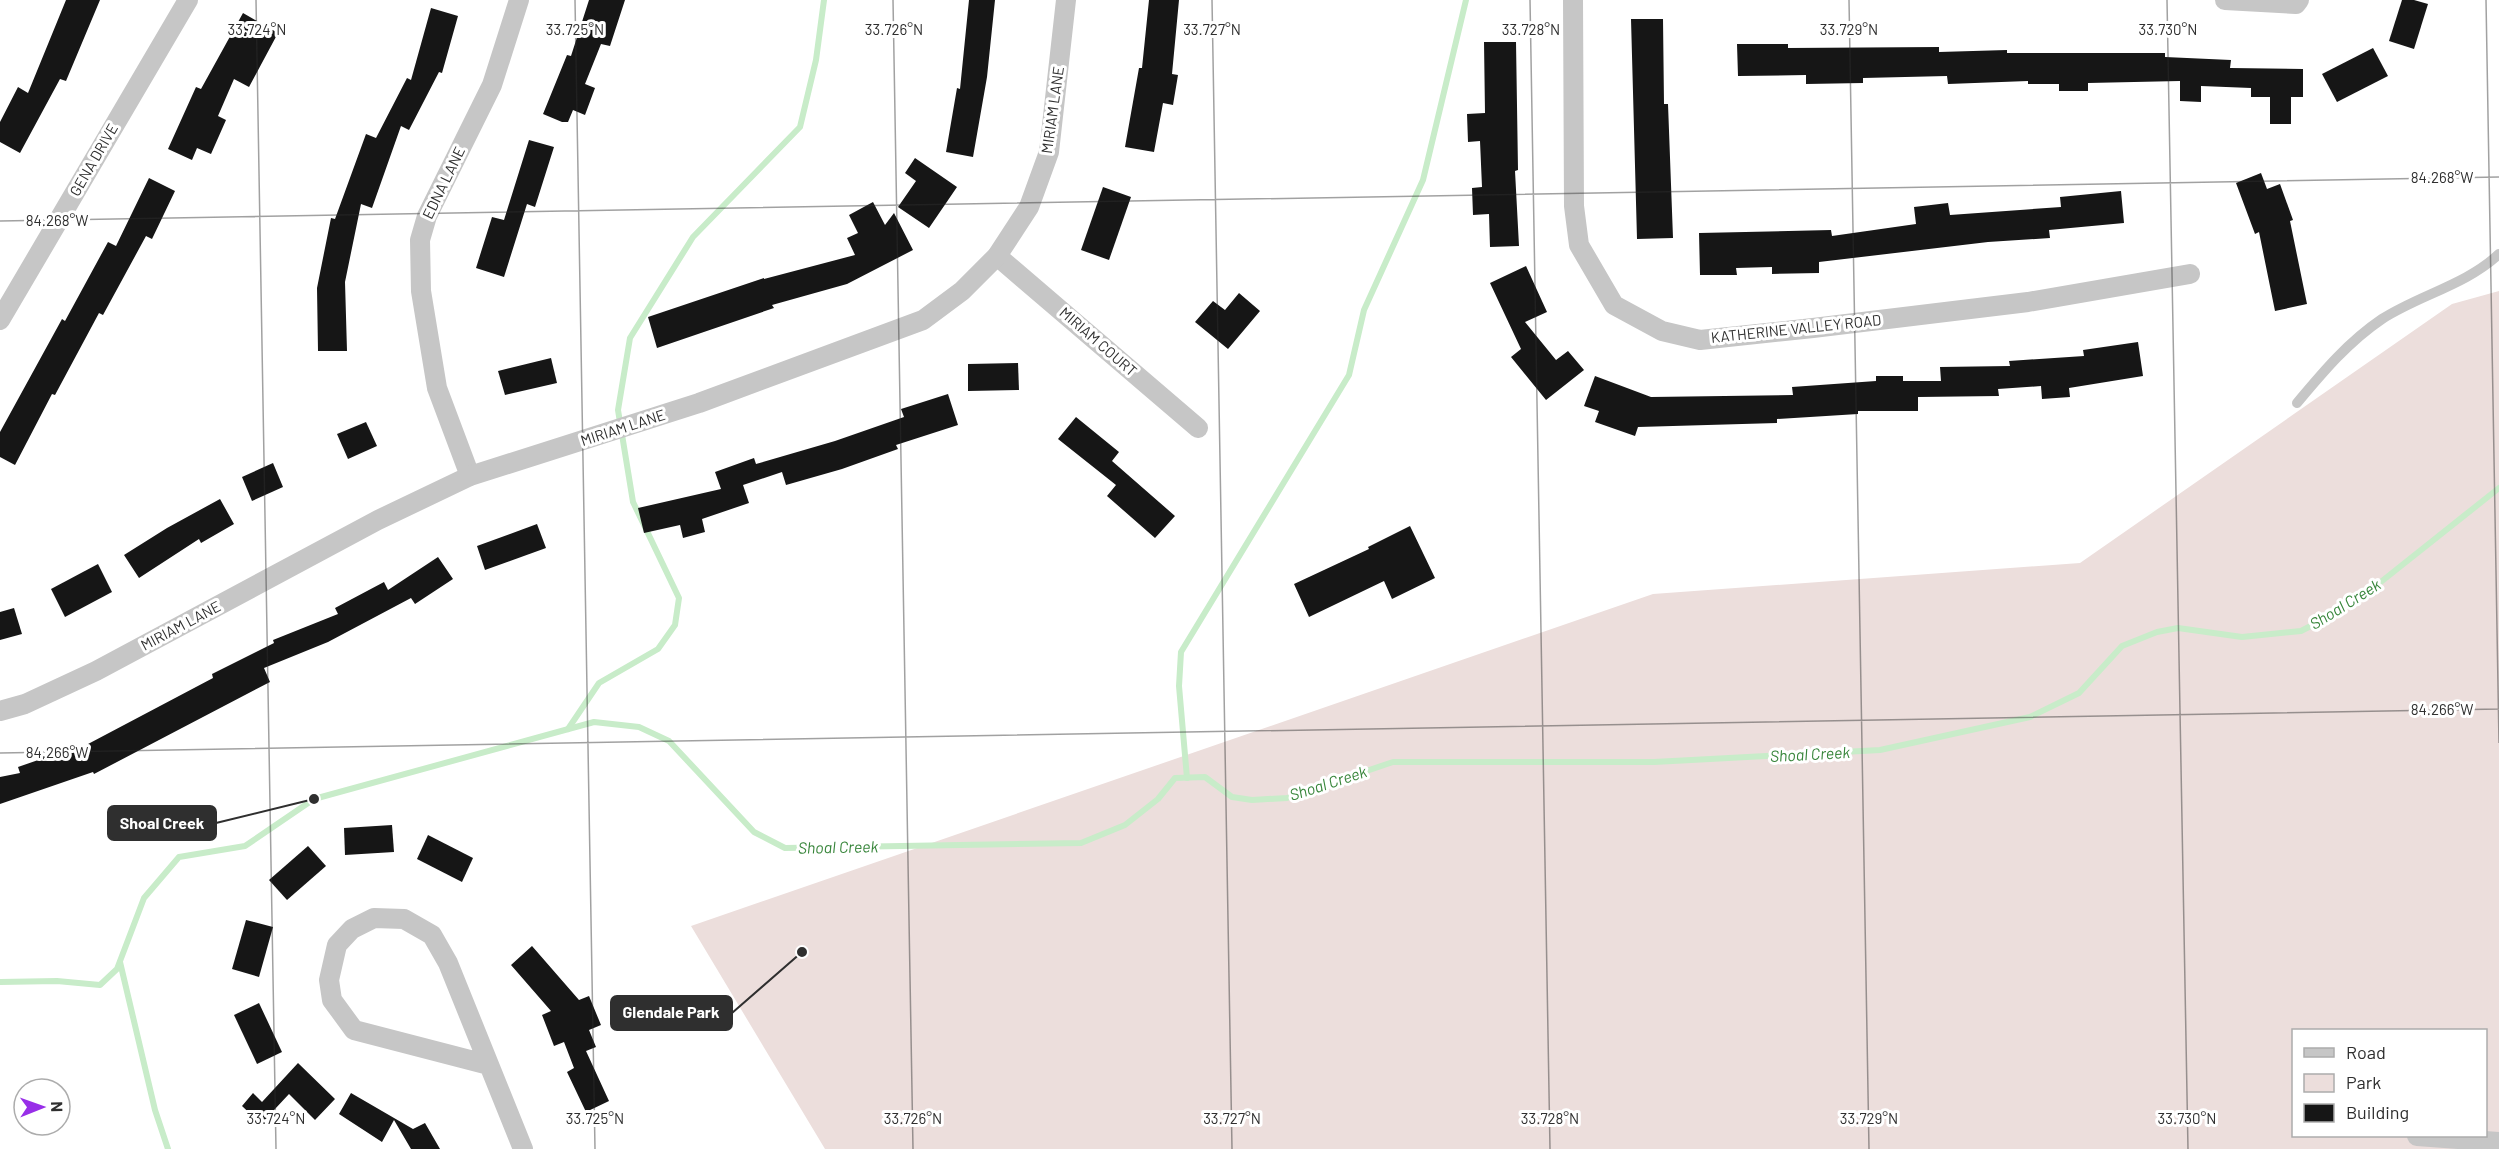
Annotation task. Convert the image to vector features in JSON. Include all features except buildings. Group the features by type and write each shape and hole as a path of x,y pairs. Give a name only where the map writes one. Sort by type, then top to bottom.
{"street":[{"name":"GENA DRIVE","path":"0,320 188,0"},
{"name":"EDNA LANE","path":"470,476 437,388 421,291 420,240 427,216 492,85 519,0"},
{"name":"MIRIAM LANE","path":"0,711 25,704 96,671 378,520 470,476 699,403 922,320 962,291 997,256 1029,207 1049,152 1066,0"},
{"name":"KATHERINE VALLEY ROAD","path":"1573,0 1574,207 1579,245 1614,305 1662,331 1700,340 1813,328 2028,302 2190,274"},
{"path":"2224,0 2296,4 2298,0"},
{"name":"MIRIAM COURT","path":"997,256 1198,428"},
{"path":"489,1065 354,1030 332,1000 329,980 337,945 352,929 374,918 404,919 432,935 448,963 523,1149"},
{"path":"2431,1137 2499,1142"}],"lane":[{"path":"2297,403 2346,347 2383,318 2469,276 2499,254"}],"green space":[{"path":"2499,291 2499,1149 825,1149 691,926 1653,594 2080,563 2452,304"}],"waterway":[{"path":"568,729 599,683 658,649 675,625 679,598 633,502 618,410 630,338 693,237 800,127 816,60 824,0"},
{"path":"1187,778 1179,686 1181,652 1349,375 1364,310 1423,180 1466,0"},
{"name":"Shoal Creek","path":"0,982 57,981 100,985 117,969 144,898 179,857 245,846 314,799 594,722 639,727 669,741 754,832 785,848 1081,843 1125,825 1158,799 1175,778 1205,777 1232,797 1252,800 1287,798 1393,762 1654,762 1880,750 2030,717 2079,693 2122,646 2157,632 2178,628 2242,637 2301,631 2336,613 2377,585 2499,488"},
{"path":"120,962 155,1110 168,1149"}],"place":[{"name":"Shoal Creek","path":"314,799"},
{"name":"Glendale Park","path":"802,952"}]}
